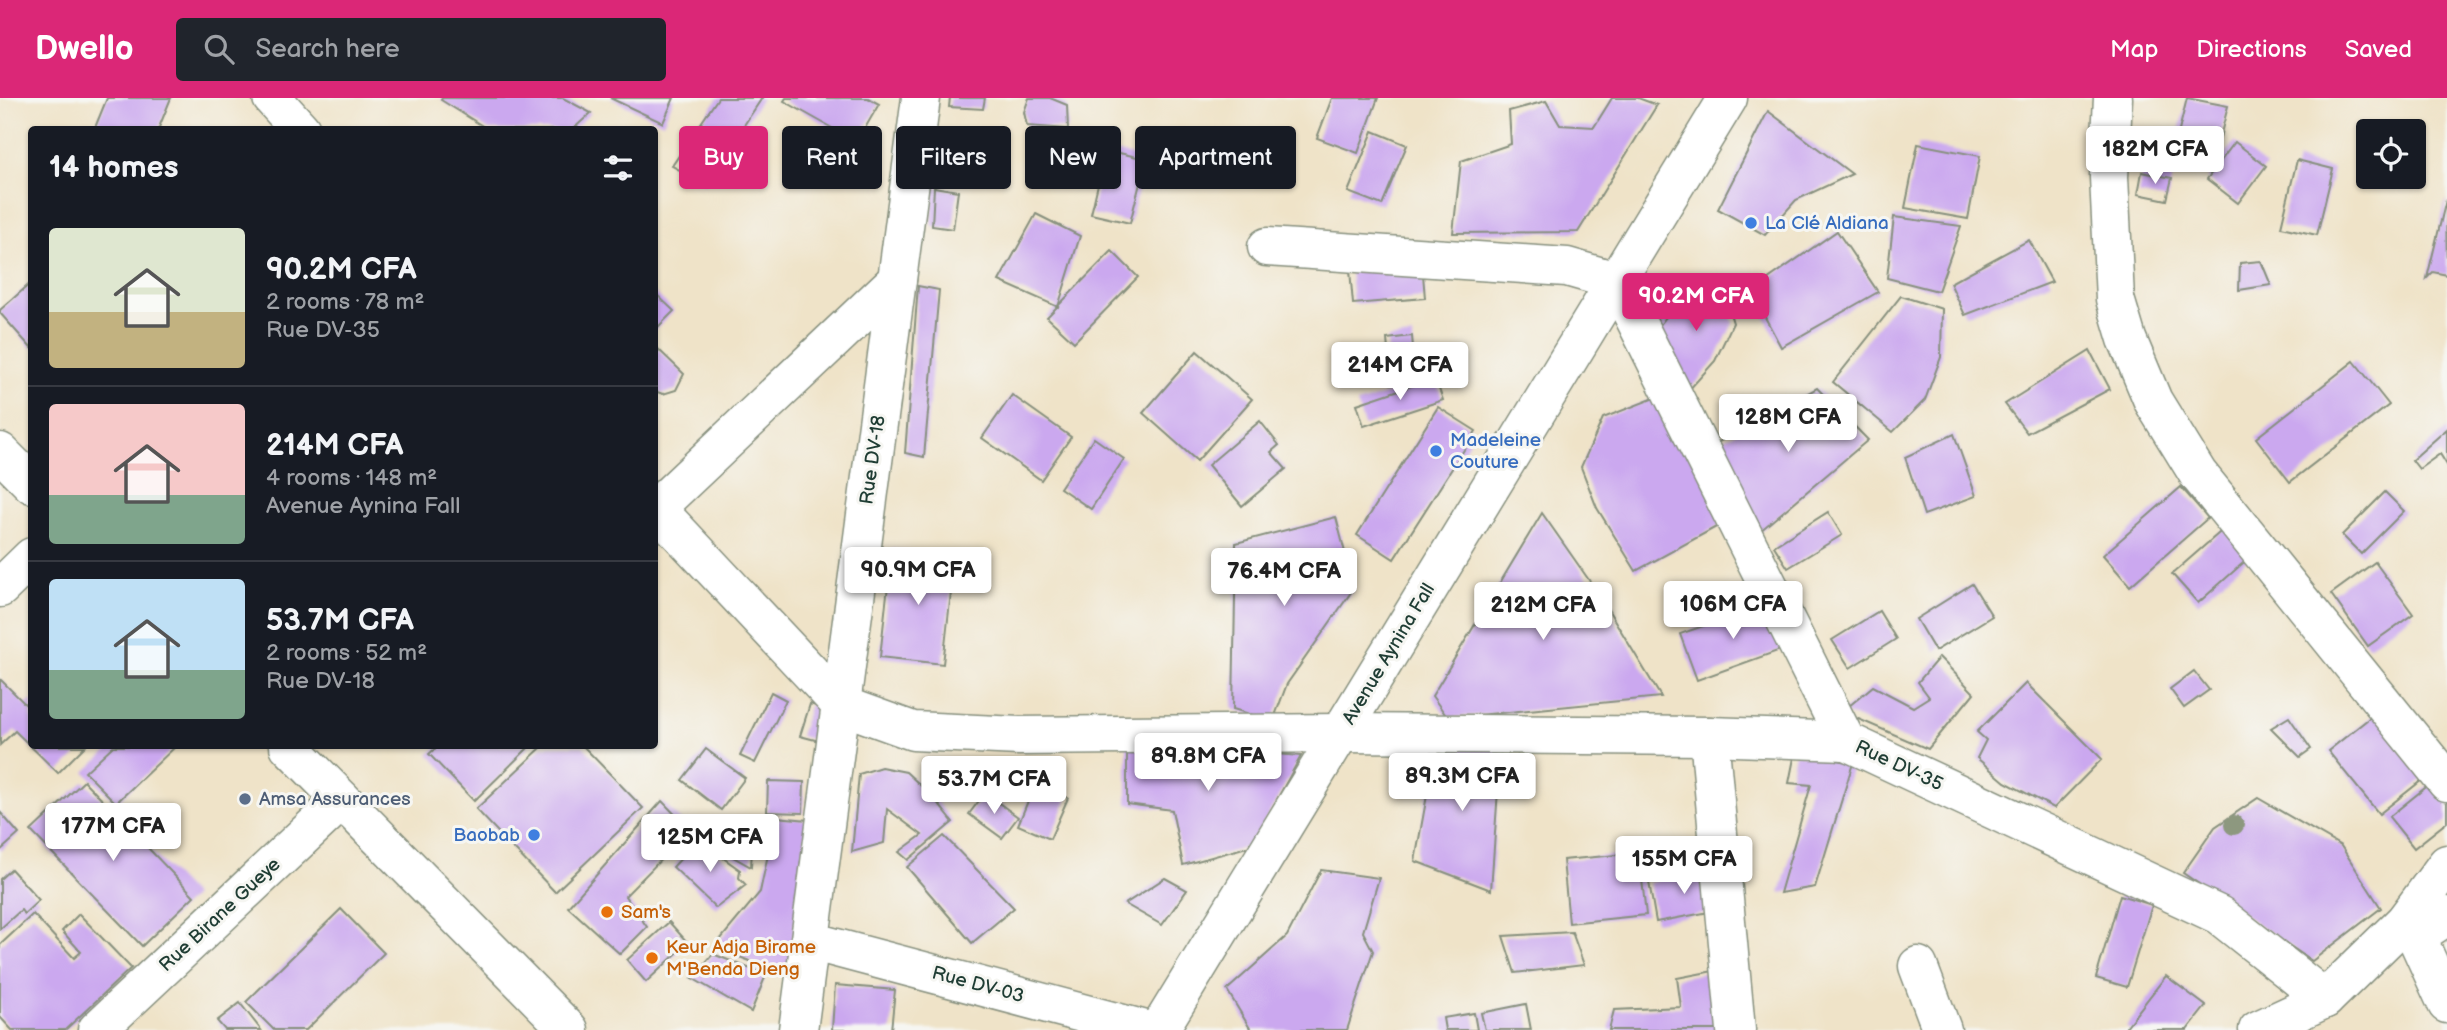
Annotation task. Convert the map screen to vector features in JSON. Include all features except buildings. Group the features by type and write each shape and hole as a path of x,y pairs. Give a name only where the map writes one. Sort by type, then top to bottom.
{"main road":[{"name":"Rue DV-18","path":"798,1030 921,98"},
{"name":"Avenue Aynina Fall","path":"1159,1030 1728,98"},
{"path":"2113,98 2109,177 2115,299 2127,339 2153,401 2198,474 2447,782"},
{"path":"1267,247 1567,267 1616,281"},
{"path":"658,504 897,280"},
{"name":"Rue DV-35","path":"1616,281 1846,741 2219,915 2325,999"},
{"path":"0,452 28,480"},
{"path":"658,510 841,705 913,732 1019,736 1341,733 1709,736 1846,741"},
{"path":"0,588 28,561"},
{"path":"1709,736 1736,1030"},
{"path":"292,749 569,1030"},
{"name":"Rue Birane Gueye","path":"97,1030 342,800"},
{"path":"2258,1030 2325,999 2423,924 2447,864"},
{"path":"2423,924 2447,1004"},
{"name":"Rue DV-03","path":"810,941 1146,1030"},
{"path":"1918,966 1942,1030"}],"place":[{"name":"La Clé Aldiana","path":"1751,223"},
{"name":"Madeleine Couture","path":"1436,451"},
{"name":"Amsa Assurances","path":"245,799"},
{"name":"Baobab","path":"534,835"},
{"name":"Sam's","path":"607,912"},
{"name":"Keur Adja Birame M'Benda Dieng","path":"652,958"}]}
